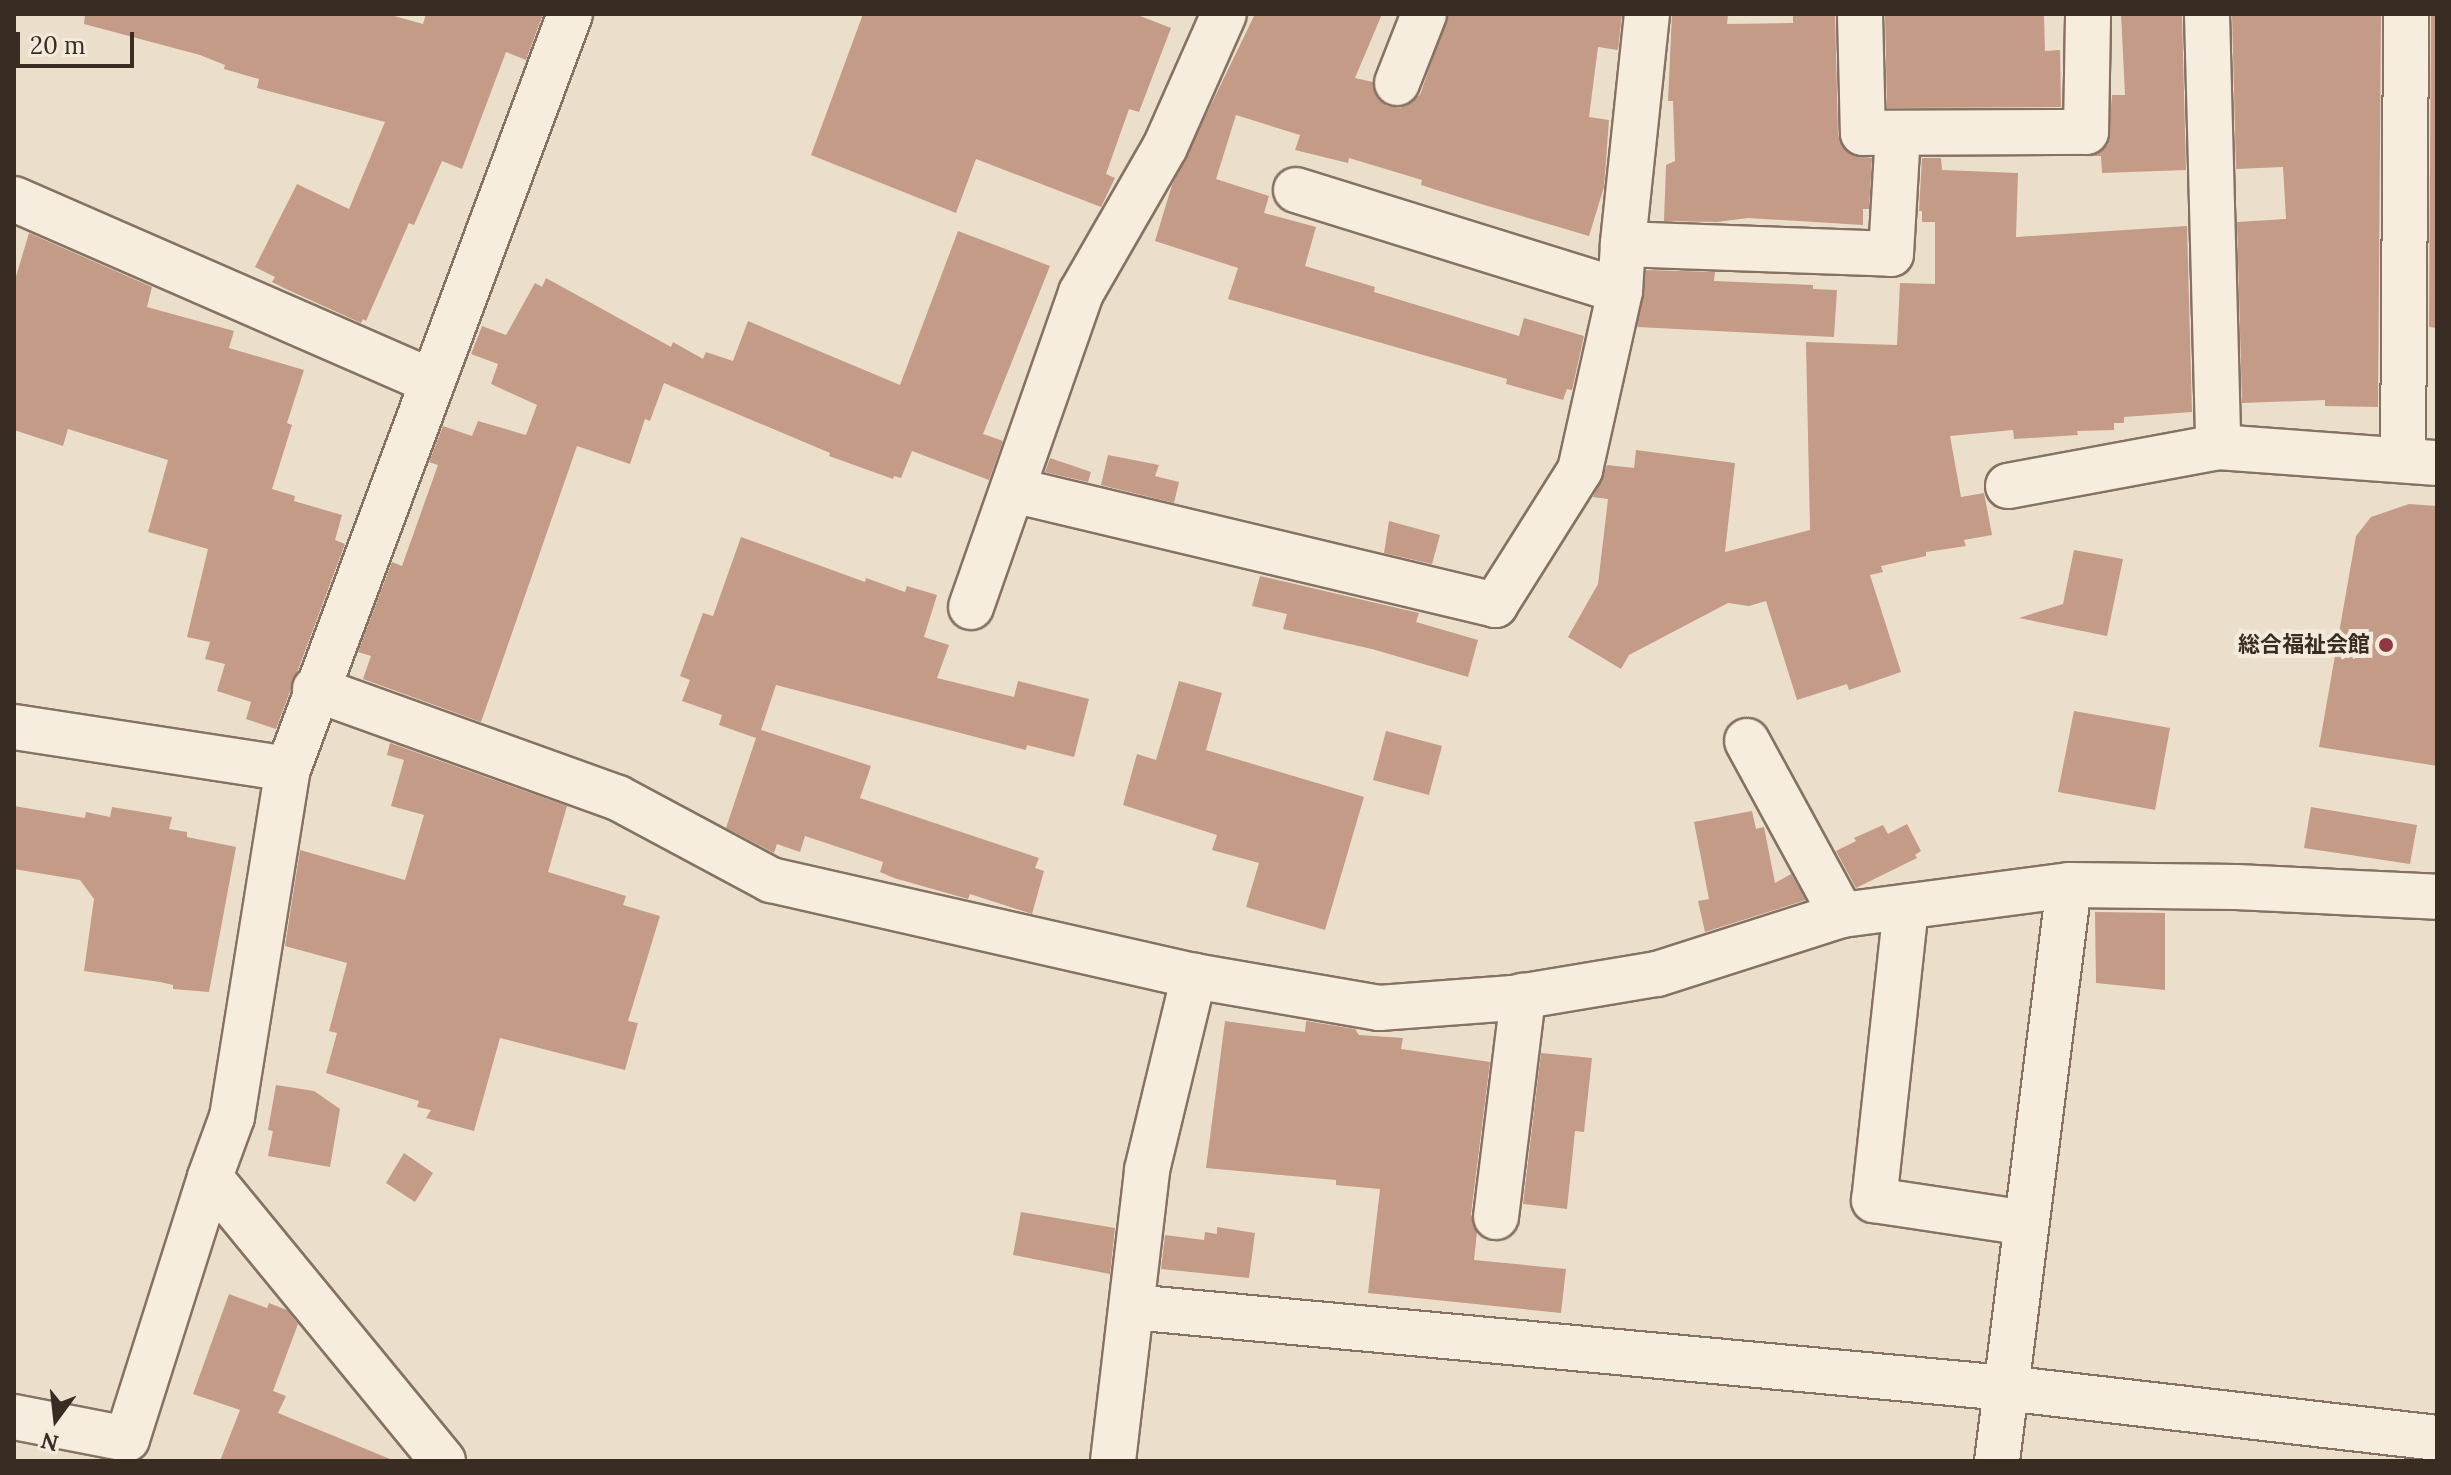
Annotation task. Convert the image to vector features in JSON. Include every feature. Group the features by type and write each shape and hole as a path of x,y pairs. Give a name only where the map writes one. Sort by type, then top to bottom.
{"street":[{"path":"14,1417 87,1446 127,1439 232,1117 288,769 315,689 570,14"},
{"path":"971,607 1081,293 1165,147 1224,14"},
{"path":"1397,83 1424,14"},
{"path":"1013,490 1495,605 1580,470 1620,291 1647,14"},
{"path":"1860,14 1863,133 2086,132 2088,14"},
{"path":"2207,14 2218,447"},
{"path":"2008,486 2218,447 2420,460 2406,14"},
{"path":"1623,244 1891,254 1898,133"},
{"path":"1296,190 1620,291"},
{"path":"14,199 431,381"},
{"path":"315,689 618,798 771,880 1194,976 1379,1008 1523,996 1657,974 1842,915 2069,885 2236,887 2437,897"},
{"path":"14,727 288,769"},
{"path":"1747,741 1842,915"},
{"path":"1997,1461 2069,885"},
{"path":"1906,907 1874,1200 2026,1223"},
{"path":"1113,1461 1147,1170 1194,976"},
{"path":"1496,1217 1523,996"},
{"path":"210,1177 443,1461"},
{"path":"1132,1307 2005,1388 2437,1438"}],"building":[{"path":"85,14 387,14 423,24 426,14 543,14 526,60 506,52 462,169 442,161 414,225 409,223 366,321 363,319 361,323 272,282 275,277 255,267 297,184 349,209 385,122 257,88 259,79 224,69 225,65 200,55 84,24"},
{"path":"863,14 1135,14 1171,28 1139,112 1129,109 1106,174 1115,178 1101,207 976,159 956,213 811,155"},
{"path":"1255,14 1382,14 1355,78 1373,82 1378,99 1387,106 1400,108 1420,95 1448,14 1622,14 1618,50 1598,47 1589,117 1609,120 1604,187 1589,236 1421,185 1422,180 1349,158 1348,163 1295,150 1300,135 1236,115 1216,179 1269,196 1264,213 1316,227 1305,266 1375,287 1374,292 1519,336 1524,318 1584,336 1572,390 1567,389 1563,400 1506,384 1507,379 1228,299 1238,268 1155,241 1172,185"},
{"path":"1672,14 1728,14 1727,24 1793,23 1793,14 1835,14 1838,134 1842,146 1850,154 1872,158 1869,209 1863,209 1863,225 1748,218 1717,222 1664,221 1666,165 1675,161 1673,101 1668,101"},
{"path":"1885,14 2044,14 2045,51 2060,50 2061,107 1887,108"},
{"path":"2121,14 2182,15 2186,170 2102,173 2101,156 2089,156 2099,153 2108,144 2112,95 2125,95"},
{"path":"2232,14 2381,14 2378,407 2325,406 2325,400 2242,403 2237,222 2286,219 2283,167 2236,169"},
{"path":"2431,14 2437,14 2437,328 2429,327"},
{"path":"1922,158 1941,158 1942,170 2018,173 2016,237 2187,226 2192,412 2124,417 2124,423 2114,423 2114,430 2077,431 2078,435 2014,439 2013,430 1950,436 1961,497 1984,493 1992,535 1964,540 1966,546 1926,552 1926,556 1881,566 1883,572 1870,575 1901,672 1849,690 1847,684 1797,700 1766,601 1749,606 1728,603 1629,655 1621,669 1568,637 1598,584 1608,499 1593,497 1607,465 1634,468 1636,450 1735,463 1725,552 1810,530 1806,342 1897,345 1900,283 1935,284 1935,222 1922,222 1922,211 1919,211"},
{"path":"958,231 1050,266 983,434 1003,441 989,480 912,451 901,478 894,476 893,479 829,456 830,453 664,383 650,421 645,419 630,464 577,446 481,722 363,679 371,656 358,652 392,562 402,566 438,465 429,462 443,426 472,436 478,421 526,435 537,405 491,384 498,364 471,354 482,326 506,335 535,283 542,287 546,278 671,347 673,342 703,359 706,352 733,361 748,321 900,385"},
{"path":"29,233 152,287 147,307 234,331 229,348 304,370 287,423 292,425 272,489 295,496 294,501 342,515 335,540 345,544 276,729 246,719 251,702 217,691 225,664 205,659 210,642 187,637 208,549 148,532 168,460 68,429 63,446 14,430 14,283"},
{"path":"1646,270 1715,272 1714,281 1813,285 1813,289 1837,290 1834,337 1637,327"},
{"path":"1108,455 1159,465 1155,476 1179,482 1174,503 1101,485"},
{"path":"1050,458 1091,472 1088,482 1045,472"},
{"name":"総合福祉会館","path":"2409,504 2437,506 2437,766 2319,747 2356,536 2371,517"},
{"path":"1389,521 1440,535 1432,564 1384,553"},
{"path":"741,537 865,582 866,578 905,592 907,586 937,595 924,637 949,645 937,678 1014,697 1018,681 1089,699 1074,757 1027,745 1026,750 776,685 761,730 871,766 860,798 1039,858 1035,868 1044,871 1032,914 970,894 968,899 894,878 880,872 883,862 805,836 800,852 777,844 774,853 726,828 756,738 719,725 722,715 682,701 690,680 680,676 703,613 713,616"},
{"path":"2074,550 2123,559 2107,636 2019,618 2063,604"},
{"path":"1260,576 1419,613 1416,622 1478,640 1468,677 1372,649 1283,629 1287,614 1252,606"},
{"path":"1179,681 1222,693 1206,750 1364,797 1325,930 1246,907 1259,863 1212,850 1217,835 1123,805 1137,754 1156,760"},
{"path":"2074,711 2170,728 2155,810 2058,792"},
{"path":"1386,731 1442,746 1429,795 1373,780"},
{"path":"390,743 567,806 548,872 626,896 623,905 660,916 628,1021 638,1023 625,1070 500,1038 474,1131 426,1118 431,1110 417,1107 419,1101 326,1073 337,1033 329,1031 347,963 285,946 300,850 405,880 424,815 391,806 404,760 387,755"},
{"path":"14,806 85,818 86,812 110,817 112,807 172,817 169,829 187,832 187,837 236,847 209,992 173,989 173,985 160,982 84,971 94,899 80,880 14,869"},
{"path":"2311,807 2417,825 2410,864 2304,848"},
{"path":"1752,811 1756,829 1764,827 1775,883 1791,874 1806,900 1705,932 1698,901 1709,899 1694,822"},
{"path":"1907,824 1921,851 1915,855 1917,858 1856,888 1836,851 1856,841 1854,838 1883,825 1888,834"},
{"path":"2095,912 2165,913 2165,990 2096,983"},
{"path":"1225,1021 1305,1032 1306,1021 1355,1029 1359,1035 1403,1038 1401,1049 1490,1062 1471,1214 1477,1232 1474,1260 1566,1269 1561,1313 1368,1293 1380,1189 1336,1185 1336,1180 1206,1168"},
{"path":"1541,1053 1592,1058 1584,1132 1575,1131 1567,1209 1523,1204"},
{"path":"276,1085 314,1091 340,1109 330,1167 268,1156 273,1131 268,1130"},
{"path":"404,1153 433,1173 415,1202 386,1183"},
{"path":"1021,1212 1115,1228 1110,1274 1013,1255"},
{"path":"1217,1227 1255,1233 1249,1278 1161,1269 1165,1235 1204,1240 1205,1232 1217,1234"},
{"path":"229,1294 267,1308 269,1303 287,1310 298,1324 273,1391 286,1396 278,1413 395,1461 220,1461 240,1410 193,1394"}],"place":[{"name":"総合福祉会館","path":"2386,645"}]}
